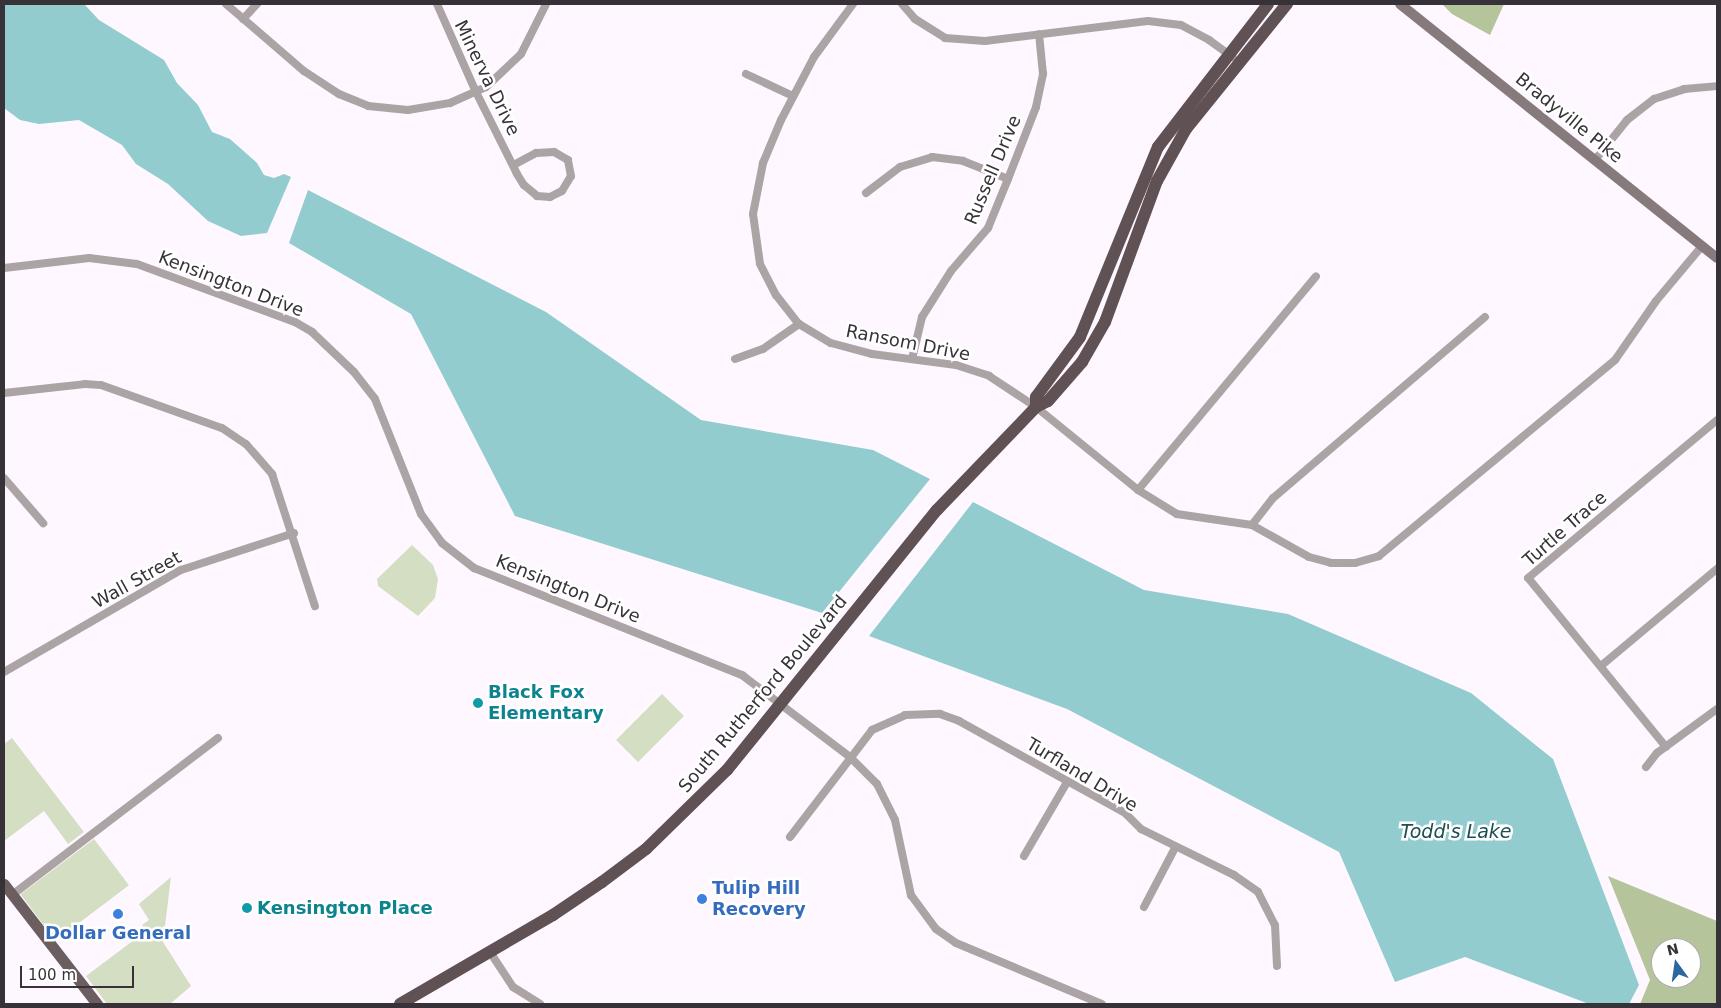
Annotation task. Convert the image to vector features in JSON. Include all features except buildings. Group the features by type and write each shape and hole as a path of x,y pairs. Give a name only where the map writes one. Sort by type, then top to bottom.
{"highway":[{"name":"South Rutherford Boulevard","path":"1036,407 1036,396 1080,336 1158,147 1268,4"},
{"name":"South Rutherford Boulevard","path":"400,1004 553,915 646,849 727,770 937,510 1036,407 1048,402 1082,362 1105,322 1157,181 1186,129 1287,4"}],"main road":[{"name":"Bradyville Pike","path":"1400,4 1717,258"},
{"path":"4,884 97,1004"}],"street":[{"path":"226,4 316,80 358,103 408,110 450,103 476,92 521,54 546,4"},
{"path":"243,19 257,4"},
{"name":"Minerva Drive","path":"437,4 476,92 512,165 527,188 542,197 559,193 571,176 568,160 554,152 536,152 512,165"},
{"name":"Ransom Drive","path":"854,4 814,57 792,96 763,163 753,214 760,264 776,295 799,324 831,343 872,354 956,365 989,376 1036,407 1138,490 1177,514 1252,525"},
{"path":"902,4 915,19 946,38 985,41 1148,21 1181,25 1240,63"},
{"name":"Russell Drive","path":"912,359 922,317 951,271 988,228 1008,179 1036,107 1043,74 1039,34"},
{"path":"746,74 792,96"},
{"path":"1595,160 1627,120 1654,99 1684,89 1717,86"},
{"path":"866,193 900,167 932,157 963,161 1008,179"},
{"path":"1485,317 1274,498 1252,525 1309,557 1331,563 1355,564 1379,556 1615,360 1656,301 1702,246"},
{"name":"Kensington Drive","path":"4,268 89,258 136,264 295,322 312,332 366,385 375,399 421,514 442,543 457,556 474,568 742,675 850,757 877,784 895,820 911,895 936,929 956,943 1102,1004"},
{"path":"1138,490 1316,276"},
{"path":"735,359 763,349 799,324"},
{"path":"4,393 101,385 222,428 246,444 272,474 294,533 315,606"},
{"name":"Turtle Trace","path":"1666,747 1602,666 1528,578 1717,420"},
{"path":"4,478 43,523"},
{"name":"Wall Street","path":"4,672 181,570 294,533"},
{"path":"1602,666 1717,569"},
{"path":"1646,766 1666,747 1717,709"},
{"name":"Turfland Drive","path":"790,837 872,730 885,721 923,712 959,721 1125,813 1141,828 1175,848 1234,875 1258,892 1269,907 1275,925 1277,966"},
{"path":"12,895 218,738"},
{"path":"1024,856 1067,782"},
{"path":"1144,907 1175,848"},
{"path":"490,952 513,987 540,1004"}],"green space":[{"path":"1442,4 1504,4 1490,35 1452,14"},
{"path":"412,545 433,565 438,579 435,598 418,616 378,586 377,579"},
{"path":"662,694 684,716 638,762 616,740"},
{"path":"12,738 84,832 68,844 44,811 4,841 4,744"},
{"path":"94,839 129,885 55,941 21,894"},
{"path":"1608,876 1717,921 1717,1004 1640,1004 1650,980"},
{"path":"171,877 163,942 191,986 170,1004 107,1004 86,976 146,931 142,925 149,920 139,904"}],"water":[{"path":"4,4 84,4 99,20 164,60 177,83 198,105 212,132 230,139 257,163 264,175 274,178 284,174 291,177 267,233 241,236 208,221 168,184 136,164 122,145 79,120 39,124 20,120 4,108"},
{"path":"308,190 546,312 701,420 873,450 930,479 822,613 515,516 411,314 289,243"},
{"name":"Todd's Lake","path":"973,502 1144,590 1288,614 1471,693 1553,759 1639,985 1629,1004 1589,1004 1465,957 1395,982 1339,852 1067,709 869,636"}],"place":[{"name":"Black Fox Elementary","path":"478,703"},
{"name":"Tulip Hill Recovery","path":"702,899"},
{"name":"Kensington Place","path":"247,908"},
{"name":"Dollar General","path":"118,914"}]}
